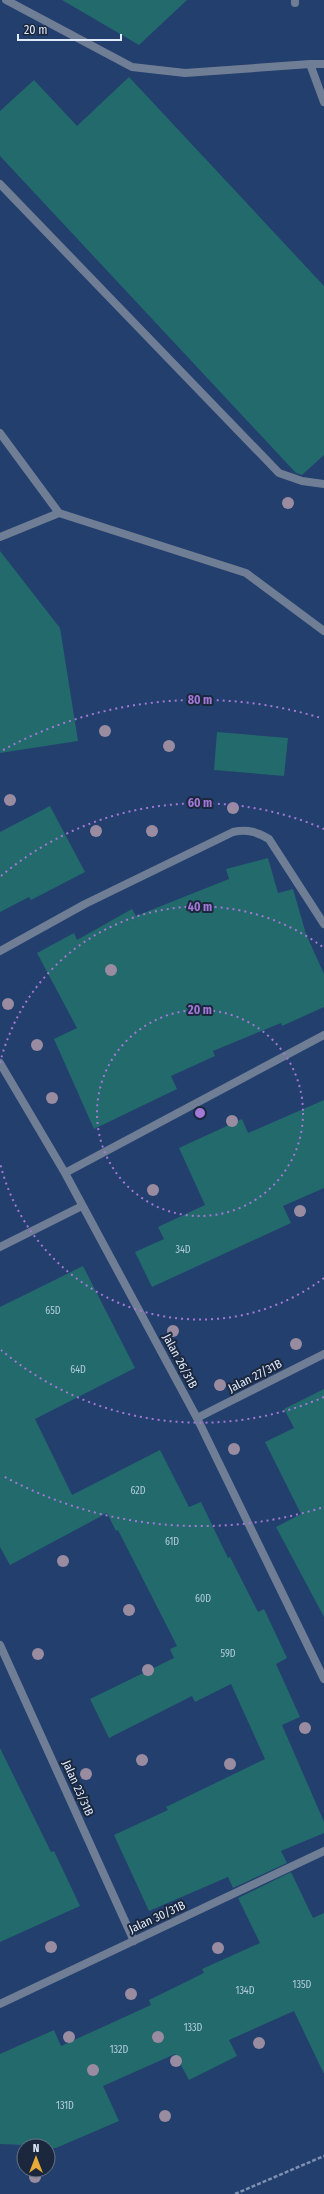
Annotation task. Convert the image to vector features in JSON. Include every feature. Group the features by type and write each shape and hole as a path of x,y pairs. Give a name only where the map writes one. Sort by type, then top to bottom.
{"street":[{"path":"6,0 132,67 185,73 324,64"},
{"path":"310,64 324,102"},
{"path":"0,184 279,473 302,482 324,484"},
{"path":"0,433 59,513 246,573 324,631"},
{"path":"0,537 59,513"},
{"path":"0,951 85,904 233,832 245,830 257,832 269,839 324,924"},
{"path":"65,1173 324,1035"},
{"name":"Jalan 26/31B","path":"0,1063 65,1173 197,1418 324,1679"},
{"path":"0,1247 82,1206"},
{"name":"Jalan 27/31B","path":"197,1418 324,1354"},
{"name":"Jalan 23/31B","path":"0,1646 134,1941"},
{"name":"Jalan 30/31B","path":"0,2004 324,1851"}],"path":[{"path":"235,2194 324,2156"}],"building":[{"path":"62,0 187,0 139,45"},
{"path":"129,77 324,286 324,455 302,475 296,473 0,156 0,111 34,80 77,126"},
{"path":"0,551 60,628 78,741 0,753"},
{"path":"217,732 288,738 284,776 214,770"},
{"path":"50,806 85,872 31,900 29,897 0,912 0,832"},
{"path":"268,858 278,893 293,889 306,934 324,974 324,1007 282,1026 281,1023 213,1051 215,1056 171,1076 177,1089 94,1129 54,1039 77,1028 37,953 74,933 77,940 132,909 136,916 229,879 226,869"},
{"path":"324,1100 324,1188 283,1206 291,1223 152,1287 135,1252 164,1239 158,1227 205,1205 179,1148 242,1119 248,1133"},
{"path":"83,1266 135,1368 35,1419 72,1495 160,1450 189,1507 201,1502 228,1558 230,1557 258,1612 264,1609 287,1658 276,1664 300,1717 282,1725 324,1822 324,1833 281,1851 287,1863 233,1888 228,1877 149,1911 114,1835 168,1810 166,1807 265,1759 231,1684 195,1702 192,1696 109,1738 90,1699 174,1658 170,1649 177,1646 118,1530 116,1531 107,1513 10,1565 0,1547 0,1307"},
{"path":"324,1389 324,1617 276,1527 301,1514 265,1442 294,1428 284,1409"},
{"path":"0,1748 51,1852 54,1851 80,1906 0,1942"},
{"path":"291,1872 313,1918 324,1913 324,2074 294,2011 229,2040 237,2056 189,2080 175,2054 103,2086 119,2121 56,2148 56,2138 16,2138 16,2145 0,2144 0,2054 54,2030 61,2046 151,2005 149,2000 204,1973 202,1969 260,1943 238,1898"}]}
